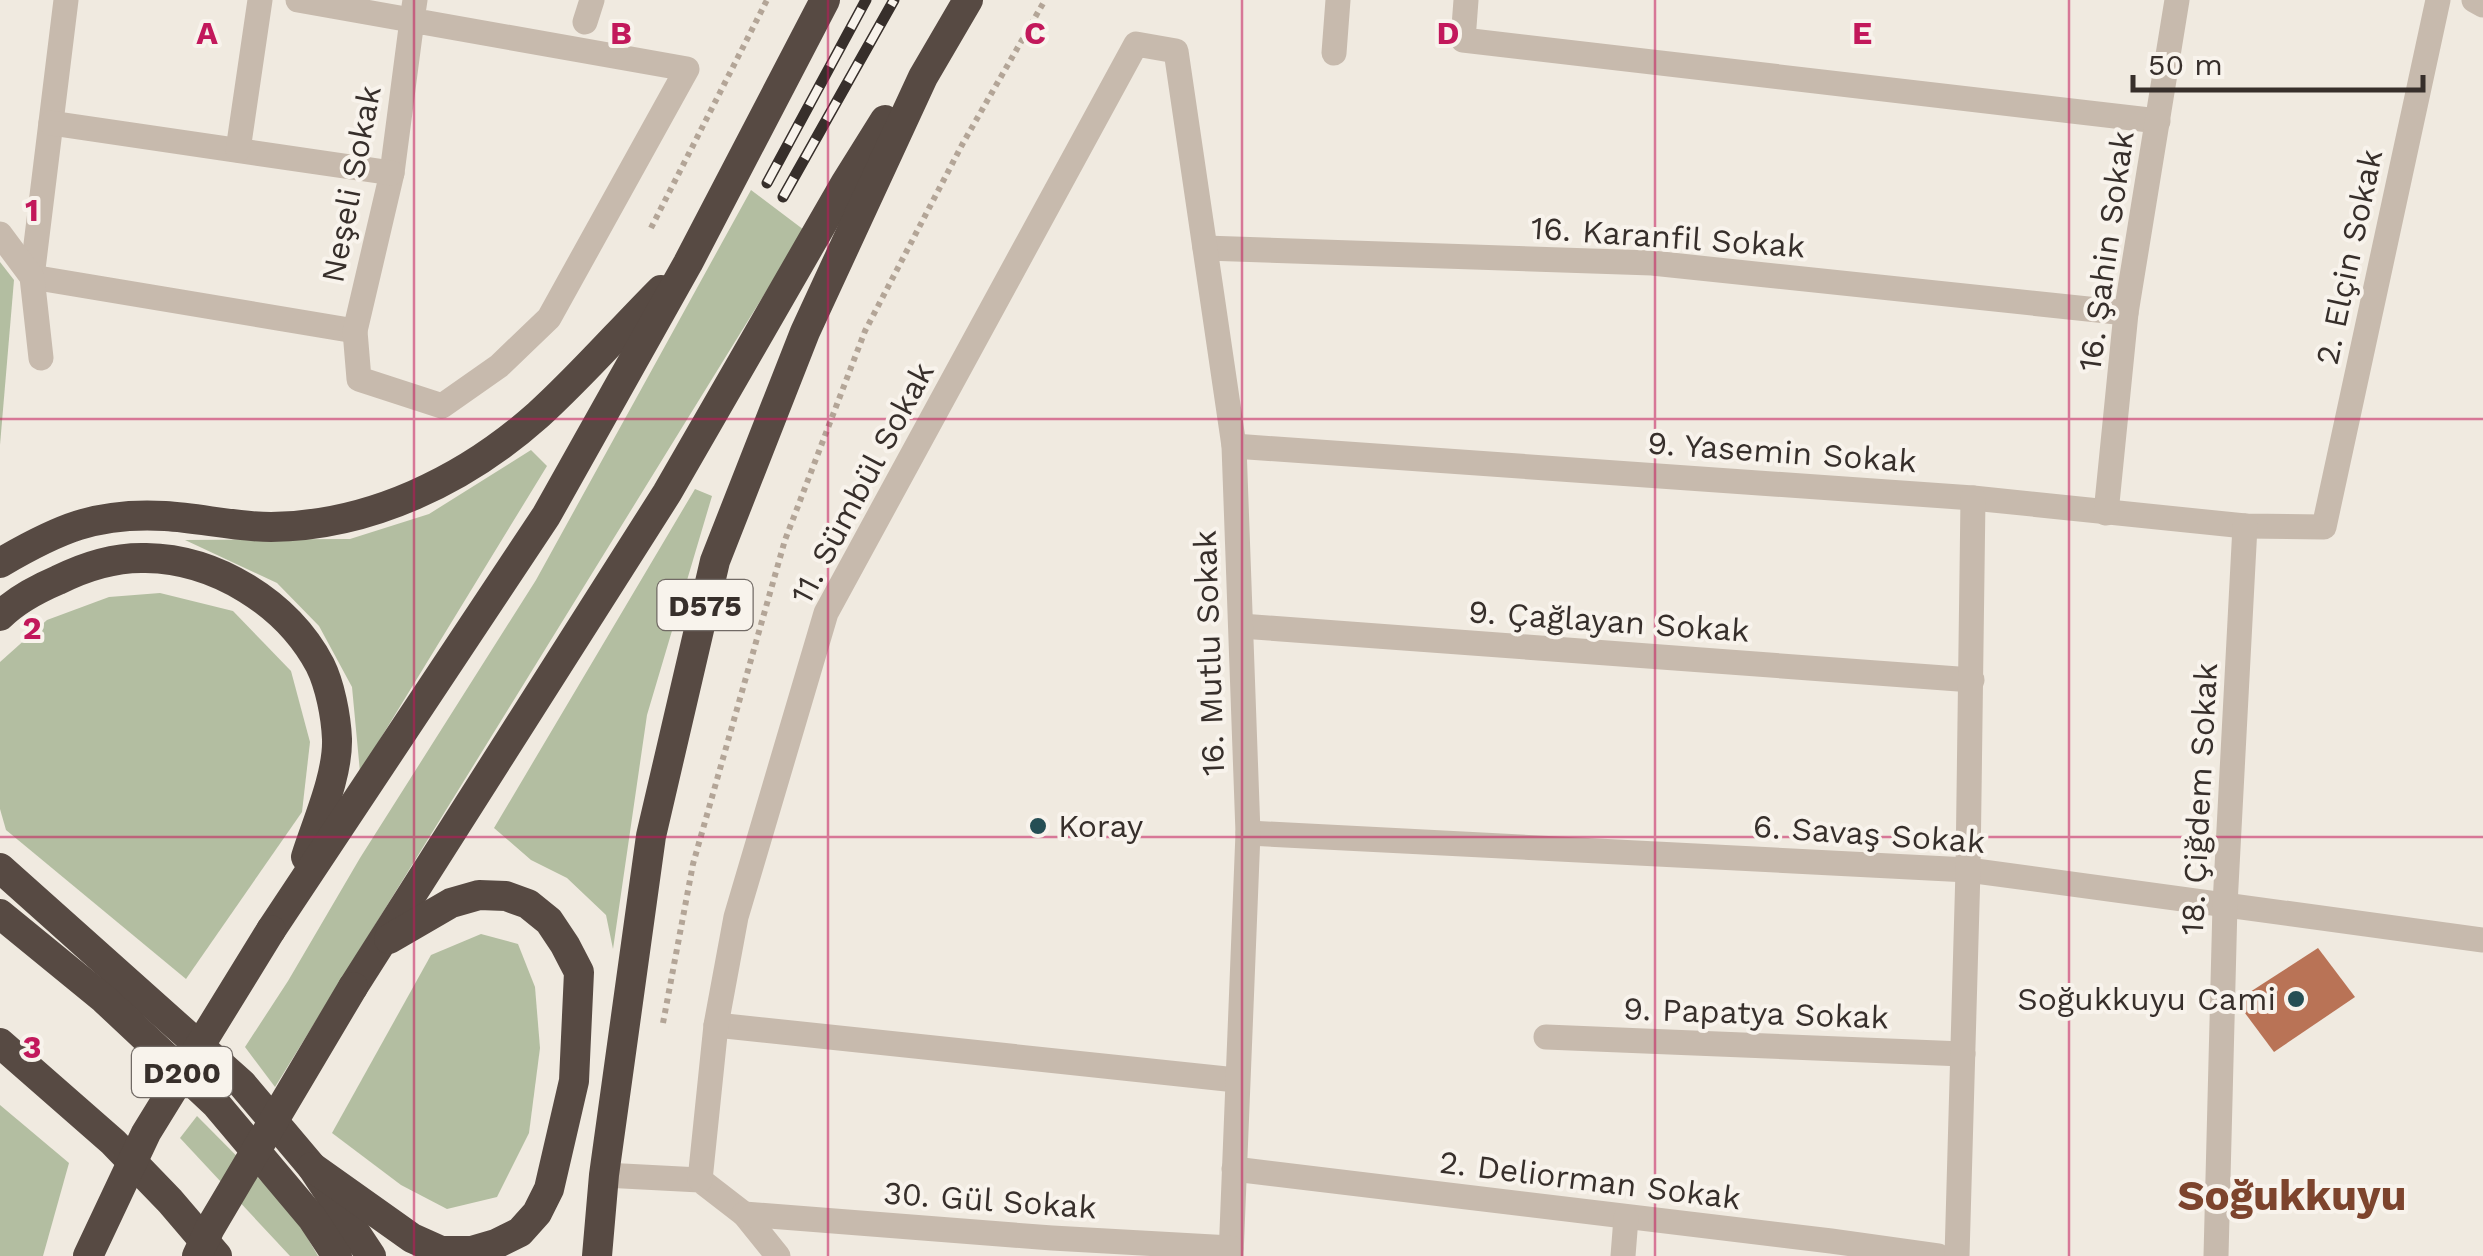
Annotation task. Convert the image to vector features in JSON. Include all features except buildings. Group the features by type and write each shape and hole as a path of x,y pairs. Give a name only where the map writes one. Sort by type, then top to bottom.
{"highway":[{"path":"88,1256 146,1133 271,930 546,516 688,263 825,0"},
{"path":"196,1256 354,987 668,493 846,184 964,0"},
{"name":"D575","path":"597,1256 604,1175 651,836 715,561 805,332 923,77 964,0"},
{"path":"0,563 46,536 88,521 166,516 272,527 360,515 406,500 496,448 538,415 688,263"},
{"path":"0,616 35,590 71,573 142,557 176,561 208,571 242,586 272,607 300,634 322,668 337,741 330,782 294,894"},
{"path":"0,868 242,1084 312,1167 372,1256"},
{"path":"312,1167 412,1238 441,1251 472,1251 520,1232 537,1214 549,1189 574,1081 579,972 566,945 549,921 528,904 506,896 479,895 452,903 382,943"},
{"name":"D200","path":"0,914 104,999 216,1104 312,1218 338,1256"},
{"name":"D200","path":"0,1043 113,1142 217,1256"}],"street":[{"path":"41,358 32,277 66,0"},
{"path":"238,150 260,0"},
{"path":"298,0 413,10"},
{"path":"1334,54 1338,0"},
{"path":"1466,0 1463,40 2158,122"},
{"name":"16. Şahin Sokak","path":"2106,513 2126,313 2177,0"},
{"name":"2. Elçin Sokak","path":"2324,528 2438,0"},
{"path":"2474,0 2483,6"},
{"name":"Neşeli Sokak","path":"413,10 687,69 549,318 499,366 442,406 359,379 355,331 392,172 413,10"},
{"name":"11. Sümbül Sokak","path":"700,1180 716,1024 736,916 826,614 1136,44 1176,51"},
{"name":"16. Mutlu Sokak","path":"1176,51 1234,446 1248,833 1231,1252"},
{"path":"51,123 392,172"},
{"path":"0,234 32,277 355,331"},
{"name":"16. Karanfil Sokak","path":"1204,248 1652,263 2126,313"},
{"name":"9. Yasemin Sokak","path":"1234,446 1972,498 2244,526 2324,528"},
{"path":"1957,1256 1972,680 1972,498"},
{"name":"18. Çiğdem Sokak","path":"2216,1256 2225,905 2244,526"},
{"name":"9. Çağlayan Sokak","path":"1241,626 1972,680"},
{"name":"6. Savaş Sokak","path":"1248,833 1968,870 2483,940"},
{"path":"716,1024 1236,1080"},
{"name":"9. Papatya Sokak","path":"1546,1037 1963,1054"},
{"name":"2. Deliorman Sokak","path":"1234,1169 1831,1248 1938,1256"},
{"path":"604,1175 700,1180 744,1214 778,1256"},
{"name":"30. Gül Sokak","path":"744,1214 1051,1247 1231,1252"},
{"path":"1623,1256 1626,1218"}],"path":[{"path":"651,228 767,0"},
{"path":"662,1029 693,864 785,540 866,331 963,143 1044,0"}],"green space":[{"path":"751,190 804,230 275,1087 245,1047 536,580"},
{"path":"0,262 14,280 0,445"},
{"path":"531,450 547,466 360,772 352,687 319,626 277,583 185,540 350,539 429,514"},
{"path":"695,489 712,496 647,715 613,949 606,915 567,878 531,860 494,828"},
{"path":"160,593 233,611 291,671 310,742 302,812 186,979 6,830 0,809 0,662 47,620 109,597"},
{"path":"481,934 518,944 535,987 540,1048 529,1133 497,1197 447,1209 401,1185 332,1133 431,955"},
{"path":"0,1105 69,1163 43,1256 0,1256"},
{"path":"197,1116 293,1213 318,1256 290,1256 180,1138"}],"railway":[{"path":"767,183 866,0"},
{"path":"783,197 894,0"}],"place":[{"name":"Koray","path":"1038,826"},
{"name":"Soğukkuyu Cami","path":"2296,999"}],"district":[{"name":"Soğukkuyu","path":"2292,1195"}]}
